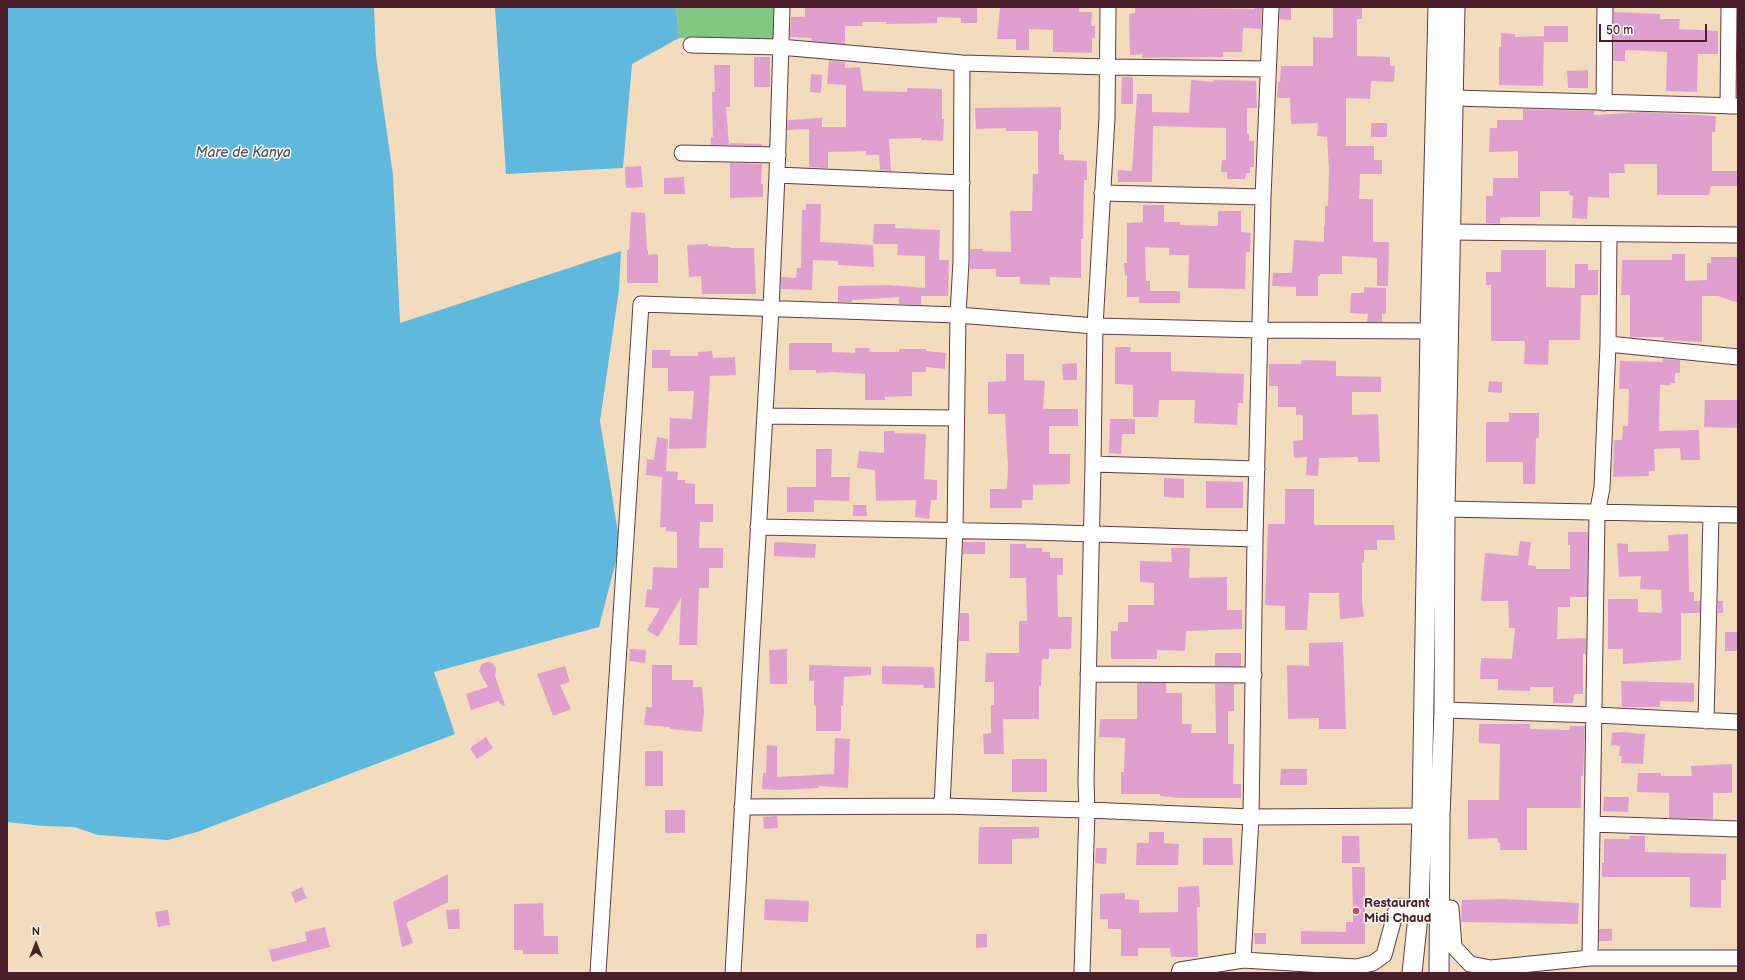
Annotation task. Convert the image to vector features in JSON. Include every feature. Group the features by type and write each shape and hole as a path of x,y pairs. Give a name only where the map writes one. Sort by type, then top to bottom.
{"street":[{"path":"733,973 771,308 778,155 782,7"},
{"path":"1082,973 1087,810 1088,674 1092,535 1095,326 1107,118 1108,7"},
{"path":"1243,960 1251,817 1255,539 1263,197 1271,7"},
{"path":"1412,973 1419,907 1422,816 1430,331 1438,7"},
{"path":"1438,973 1438,908 1444,710 1445,509 1450,232 1456,7"},
{"path":"1604,102 1605,7"},
{"path":"1454,98 1733,106 1729,7"},
{"path":"691,45 780,48 962,63 1268,69"},
{"path":"942,806 954,530 958,315 961,261 962,63"},
{"path":"682,153 778,155"},
{"path":"777,175 962,183"},
{"path":"1102,193 1263,197"},
{"path":"1450,232 1738,235"},
{"path":"1590,958 1597,514 1602,488 1608,344 1609,234"},
{"path":"598,973 641,304 958,315 1095,326 1261,330 1430,331"},
{"path":"1608,344 1738,356"},
{"path":"765,416 956,418"},
{"path":"1093,464 1257,468"},
{"path":"1445,509 1597,514 1738,515"},
{"path":"1706,721 1711,515"},
{"path":"758,527 954,530 1255,539"},
{"path":"1088,674 1254,675"},
{"path":"1444,710 1738,722"},
{"path":"742,807 942,806 1251,817 1422,816"},
{"path":"1592,824 1738,829"},
{"path":"1179,973 1180,970 1243,960 1269,968 1356,967 1373,963 1384,955 1397,907 1451,908 1454,947 1470,964 1491,968 1590,958 1738,958"}],"green space":[{"path":"676,7 776,7 775,41 679,38"}],"water":[{"name":"Mare de Kanya","path":"7,7 374,7 376,56 393,175 400,323 621,251 619,290 600,421 620,545 599,627 434,672 455,734 197,832 168,840 98,835 74,827 43,826 7,822"},
{"path":"495,7 676,7 679,38 632,64 623,168 506,174"}],"building":[{"path":"805,7 977,7 977,23 961,23 961,18 937,17 937,23 886,24 886,22 862,22 862,26 845,26 845,44 811,41 812,38 790,37 791,17 805,17"},
{"path":"1000,7 1079,7 1079,12 1092,12 1091,26 1095,26 1095,38 1092,38 1092,53 1053,52 1053,30 1029,29 1029,50 1016,50 1016,39 997,39"},
{"path":"1191,7 1255,9 1255,7 1262,7 1261,29 1243,28 1242,52 1223,52 1223,57 1142,58 1142,54 1130,55 1129,14 1135,13 1135,8"},
{"path":"1280,7 1291,7 1291,20 1279,19"},
{"path":"1333,7 1362,7 1362,19 1357,19 1357,56 1390,57 1390,66 1395,66 1394,82 1371,81 1370,99 1346,98 1346,146 1374,146 1374,160 1382,160 1382,174 1360,174 1359,199 1373,199 1373,242 1389,242 1388,286 1377,286 1377,258 1342,256 1342,274 1320,274 1320,276 1318,276 1318,296 1296,296 1296,287 1272,286 1273,273 1292,273 1294,240 1324,242 1325,206 1328,206 1329,171 1327,137 1317,136 1318,123 1291,124 1290,98 1277,98 1278,82 1280,82 1281,66 1313,66 1313,37 1333,38"},
{"path":"1614,12 1660,14 1660,19 1680,19 1679,29 1718,31 1718,54 1698,54 1697,92 1666,91 1667,52 1625,50 1625,61 1613,61"},
{"path":"1544,26 1568,26 1568,42 1544,42"},
{"path":"1501,33 1515,34 1515,37 1544,36 1543,86 1499,85 1499,47 1501,47"},
{"path":"754,57 770,57 770,87 754,87"},
{"path":"829,60 845,62 845,68 860,67 863,91 907,92 907,88 942,89 942,119 944,119 943,141 921,140 921,138 889,139 891,171 880,170 879,155 866,155 866,151 828,152 828,168 809,167 809,129 787,130 788,120 822,118 822,127 846,127 846,85 827,84"},
{"path":"714,65 730,65 730,107 726,107 729,145 711,145 711,137 713,137 712,92 715,92"},
{"path":"1588,70 1588,88 1568,88 1567,71"},
{"path":"811,74 822,75 821,93 810,92"},
{"path":"1122,77 1133,77 1133,104 1121,104"},
{"path":"1191,80 1213,82 1214,80 1256,81 1257,108 1247,108 1247,134 1249,134 1249,141 1254,141 1254,167 1250,167 1250,173 1246,173 1245,179 1227,179 1227,172 1221,172 1222,160 1226,160 1226,128 1153,126 1152,182 1118,182 1118,170 1132,171 1137,94 1152,94 1152,112 1189,113"},
{"path":"1061,107 1059,154 1064,155 1064,160 1087,161 1087,180 1084,180 1081,278 1050,277 1050,285 1020,284 1020,277 996,277 996,269 970,269 970,249 1011,252 1010,211 1032,211 1033,174 1038,174 1038,131 1006,131 1006,128 976,129 975,108"},
{"path":"1523,109 1594,111 1594,115 1644,112 1716,116 1715,132 1712,132 1712,171 1738,171 1738,186 1711,186 1709,195 1657,195 1657,164 1624,164 1625,173 1609,173 1609,198 1588,197 1587,219 1572,218 1573,196 1569,195 1569,191 1540,191 1540,217 1508,217 1500,218 1500,224 1486,223 1486,196 1493,196 1493,178 1518,178 1518,151 1489,152 1490,128 1497,128 1497,120 1523,120"},
{"path":"1371,123 1387,123 1387,137 1371,137"},
{"path":"730,143 762,144 762,146 730,145"},
{"path":"730,163 762,164 761,184 763,184 763,197 730,198"},
{"path":"641,166 643,187 626,188 625,167"},
{"path":"684,177 685,194 664,194 664,178"},
{"path":"806,204 821,204 820,242 873,245 874,267 838,265 838,261 813,260 812,290 781,289 781,277 796,278 797,268 801,268 802,210 806,210"},
{"path":"1143,205 1164,205 1164,222 1180,222 1180,225 1218,226 1218,211 1241,211 1241,232 1251,233 1250,252 1246,252 1245,289 1188,288 1189,255 1169,255 1169,248 1145,247 1146,281 1150,281 1150,291 1180,291 1180,303 1139,303 1139,297 1127,297 1127,275 1125,276 1124,263 1127,263 1127,223 1143,222"},
{"path":"631,212 645,213 648,255 658,254 658,283 627,283 627,250 629,250"},
{"path":"874,224 895,224 895,228 940,230 939,260 949,260 948,296 921,296 921,305 899,304 899,297 838,302 838,286 889,285 925,288 925,256 897,255 898,244 873,244"},
{"path":"708,244 708,246 731,248 754,248 756,294 702,294 701,276 689,277 687,245"},
{"path":"1501,250 1546,250 1546,287 1575,288 1575,264 1588,264 1588,270 1598,270 1598,295 1581,295 1580,340 1549,340 1548,365 1524,364 1525,341 1491,341 1491,285 1486,285 1486,272 1501,272"},
{"path":"1672,254 1685,254 1685,281 1707,280 1707,263 1711,263 1711,257 1738,257 1738,303 1718,296 1702,296 1702,342 1663,340 1664,337 1630,337 1630,295 1621,295 1622,260 1672,260"},
{"path":"1364,287 1386,288 1386,314 1382,314 1382,322 1367,322 1368,314 1350,313 1351,293 1364,293"},
{"path":"789,343 832,343 832,352 855,353 855,348 870,348 869,352 899,352 899,349 926,349 926,351 946,353 945,369 926,367 926,372 912,372 912,396 885,397 885,400 865,400 865,374 833,372 816,373 816,370 789,370"},
{"path":"1115,347 1131,347 1130,352 1171,352 1171,371 1244,374 1243,403 1238,403 1237,425 1194,423 1195,400 1159,400 1158,417 1133,417 1133,385 1115,384"},
{"path":"652,350 670,350 670,356 698,356 698,352 712,351 713,358 735,357 736,375 710,376 706,448 669,449 670,418 692,419 694,391 668,391 668,368 652,368"},
{"path":"1006,354 1024,354 1024,380 1045,381 1043,409 1078,409 1078,426 1049,426 1049,454 1070,454 1070,484 1033,485 1033,500 1022,500 1022,508 990,508 990,489 1007,489 1008,467 1005,414 988,414 988,382 1006,381"},
{"path":"1663,359 1680,360 1680,373 1675,373 1675,383 1671,383 1671,385 1660,385 1659,431 1699,430 1700,460 1681,460 1680,448 1654,449 1655,471 1649,471 1649,476 1613,477 1614,440 1622,440 1623,426 1628,426 1629,389 1619,389 1620,361 1662,362"},
{"path":"1302,360 1336,361 1336,376 1381,377 1381,392 1352,392 1352,415 1378,414 1380,462 1358,462 1358,457 1319,458 1318,476 1306,475 1307,457 1294,458 1293,441 1303,440 1303,415 1296,415 1296,407 1278,407 1278,386 1269,386 1269,364 1301,364"},
{"path":"1077,363 1077,380 1063,380 1062,364"},
{"path":"1489,381 1502,382 1502,393 1488,392"},
{"path":"1705,400 1738,400 1738,428 1704,427"},
{"path":"1509,413 1539,413 1539,438 1536,438 1535,484 1523,484 1523,462 1486,462 1486,422 1509,422"},
{"path":"1110,419 1135,419 1135,434 1122,434 1121,454 1109,453"},
{"path":"884,431 895,431 895,433 926,434 924,479 937,480 937,500 931,500 929,519 915,517 916,500 876,501 875,470 857,468 859,451 884,453"},
{"path":"657,437 668,439 666,471 678,472 677,480 685,480 685,483 695,484 695,504 713,504 713,522 700,522 699,548 723,548 723,568 709,568 709,588 699,588 697,645 679,645 681,598 658,637 647,630 660,608 645,607 647,589 652,590 653,567 677,568 677,532 666,531 666,527 660,527 662,477 646,475 647,459 654,460"},
{"path":"816,449 832,449 831,477 850,477 849,501 814,500 814,512 787,512 787,487 816,487"},
{"path":"1164,478 1184,479 1184,498 1164,497"},
{"path":"1206,481 1243,482 1243,508 1206,508"},
{"path":"1285,489 1314,489 1314,525 1394,525 1395,540 1377,540 1377,550 1364,550 1364,563 1362,563 1362,601 1364,617 1340,619 1339,593 1309,593 1307,630 1285,630 1285,606 1265,605 1268,524 1285,524"},
{"path":"853,505 866,505 867,516 853,516"},
{"path":"1568,532 1588,532 1587,597 1570,597 1570,607 1558,607 1557,639 1586,638 1586,654 1583,654 1583,694 1574,694 1573,703 1553,703 1553,687 1530,687 1530,691 1498,690 1498,679 1480,679 1481,658 1512,659 1515,628 1509,628 1508,601 1481,601 1485,553 1518,556 1520,541 1531,542 1528,565 1536,566 1536,569 1570,569 1570,545 1568,545"},
{"path":"1688,534 1689,592 1694,592 1694,601 1700,601 1700,613 1681,613 1681,660 1623,664 1623,649 1608,649 1608,599 1638,599 1638,612 1662,613 1661,590 1640,589 1641,576 1619,577 1617,543 1628,544 1628,552 1669,551 1668,535"},
{"path":"774,542 816,544 815,558 774,556"},
{"path":"963,542 985,542 985,554 963,554"},
{"path":"1010,544 1026,544 1026,548 1042,548 1042,552 1050,552 1050,558 1063,558 1063,575 1057,575 1058,617 1072,617 1071,649 1049,649 1049,659 1042,659 1041,686 1039,686 1039,719 1003,719 1004,754 984,754 983,734 991,733 991,705 994,705 994,682 985,682 986,653 1019,653 1019,621 1027,621 1026,578 1010,578"},
{"path":"1171,548 1190,548 1189,578 1227,577 1227,610 1242,610 1242,629 1186,631 1185,651 1157,650 1157,659 1111,659 1111,631 1118,631 1118,622 1128,622 1128,605 1154,605 1154,583 1140,582 1140,561 1172,562"},
{"path":"1718,601 1723,601 1723,613 1718,613"},
{"path":"960,613 969,613 969,641 959,641"},
{"path":"1725,632 1738,632 1738,651 1725,651"},
{"path":"1343,642 1346,729 1319,729 1319,718 1288,719 1287,665 1309,666 1309,643"},
{"path":"630,649 646,650 645,663 629,661"},
{"path":"787,649 787,684 770,684 769,650"},
{"path":"1215,653 1241,653 1241,666 1215,666"},
{"path":"487,662 492,663 496,668 495,676 505,705 502,706 498,701 471,710 466,694 488,687 479,671 482,664"},
{"path":"652,665 672,665 672,680 693,680 693,687 702,687 704,711 702,732 644,725 646,707 652,707"},
{"path":"809,665 871,667 871,675 844,677 843,706 841,706 841,731 816,731 814,681 809,681"},
{"path":"565,666 570,682 560,685 571,709 553,716 537,674"},
{"path":"882,666 934,667 935,688 924,688 923,685 882,684"},
{"path":"1621,681 1694,683 1694,702 1660,701 1660,707 1622,707"},
{"path":"1137,683 1166,683 1166,693 1182,693 1182,724 1192,724 1191,733 1216,733 1215,684 1234,684 1234,711 1228,711 1228,744 1234,744 1233,784 1241,784 1241,798 1180,798 1160,796 1160,794 1121,794 1121,772 1124,772 1125,738 1099,737 1100,719 1137,719"},
{"path":"1479,724 1530,724 1530,729 1570,730 1570,726 1585,726 1583,776 1581,776 1581,808 1527,808 1527,850 1500,850 1498,838 1468,839 1468,800 1499,800 1500,744 1479,743"},
{"path":"1621,732 1645,734 1643,764 1621,763 1622,756 1619,756 1620,746 1611,745 1612,733"},
{"path":"486,737 493,748 477,759 470,748"},
{"path":"835,738 850,739 848,788 819,786 819,788 781,790 762,789 763,773 766,773 767,745 777,746 777,777 834,774"},
{"path":"645,751 663,751 663,786 645,786"},
{"path":"1012,759 1047,759 1047,792 1012,792"},
{"path":"1732,764 1732,793 1713,793 1713,819 1669,818 1669,793 1637,792 1638,773 1661,773 1661,776 1692,776 1691,766"},
{"path":"1281,769 1307,769 1307,785 1280,785"},
{"path":"1604,797 1629,797 1628,812 1603,811"},
{"path":"665,810 685,810 685,833 665,833"},
{"path":"777,816 778,828 764,829 763,817"},
{"path":"979,827 1039,827 1039,838 1012,839 1012,864 978,864"},
{"path":"1149,832 1164,832 1164,843 1179,844 1178,865 1136,865 1137,843 1149,843"},
{"path":"1342,836 1359,836 1360,863 1342,863"},
{"path":"1629,836 1645,836 1645,852 1726,854 1726,880 1721,880 1721,908 1690,907 1690,877 1602,877 1602,863 1604,863 1604,839 1630,839"},
{"path":"1203,838 1232,838 1233,865 1203,865"},
{"path":"1096,848 1107,848 1106,864 1095,863"},
{"path":"1352,867 1365,867 1365,944 1301,944 1301,931 1346,932 1346,922 1353,922"},
{"path":"448,874 448,902 406,923 413,943 402,947 393,902"},
{"path":"1199,886 1200,907 1197,907 1198,957 1171,957 1170,948 1138,948 1138,956 1121,956 1121,929 1108,929 1108,919 1100,919 1100,894 1125,893 1125,899 1139,900 1139,913 1178,912 1178,887"},
{"path":"302,887 307,898 295,903 291,892"},
{"path":"765,899 809,901 808,922 764,920"},
{"path":"1504,899 1579,903 1578,924 1461,922 1462,900"},
{"path":"543,903 544,936 558,936 558,954 523,954 523,950 514,950 514,904"},
{"path":"459,909 460,929 448,929 446,910"},
{"path":"168,910 170,925 158,927 155,912"},
{"path":"325,927 330,947 272,962 269,950 307,941 305,932"},
{"path":"1599,929 1612,929 1612,941 1599,941"},
{"path":"1254,933 1266,933 1266,944 1255,944"},
{"path":"976,934 987,934 987,947 976,948"}],"place":[{"name":"Restaurant Midi Chaud","path":"1356,911"}]}
